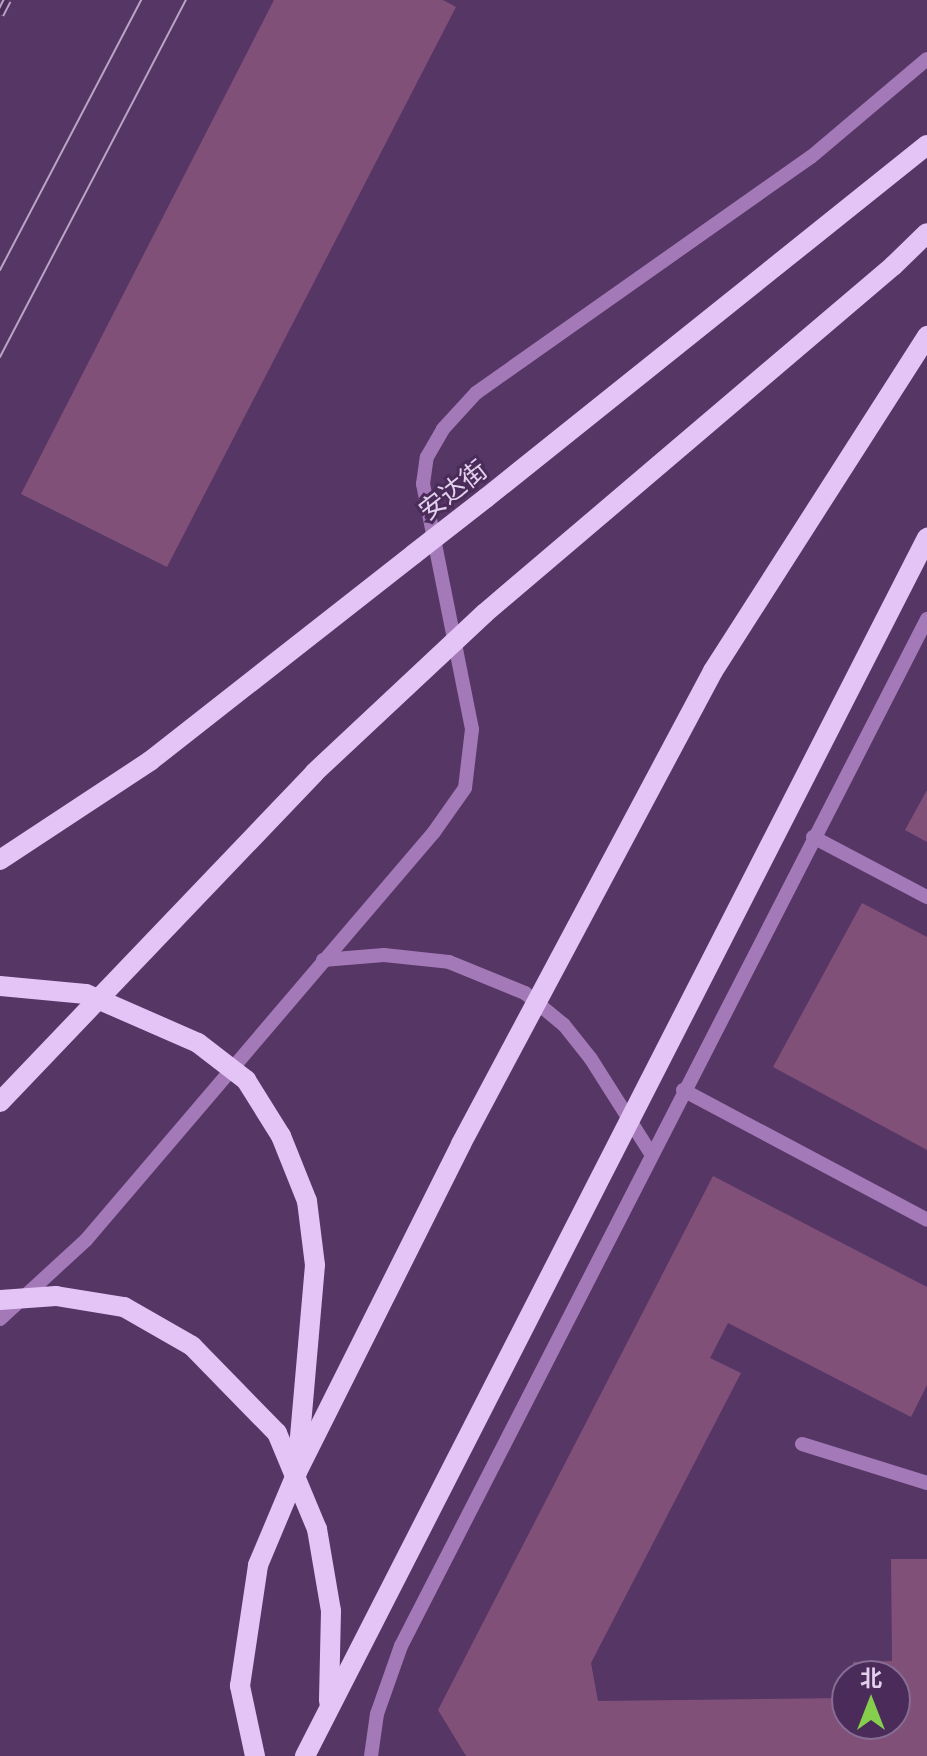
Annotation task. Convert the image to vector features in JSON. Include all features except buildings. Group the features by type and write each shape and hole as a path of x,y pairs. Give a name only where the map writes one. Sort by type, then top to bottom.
{"main road":[{"name":"安达街","path":"0,860 150,761 486,498 927,145"},
{"path":"0,1102 178,911 364,726 485,613 893,266 927,233"},
{"path":"255,1756 240,1686 244,1633 258,1565 297,1472 461,1144 713,671 927,336"},
{"path":"305,1756 927,538"},
{"path":"0,986 86,994 198,1043 246,1080 281,1136 307,1201 315,1265 297,1472"},
{"path":"0,1300 56,1296 124,1307 192,1346 277,1433 317,1529 331,1611 329,1709"}],"street":[{"path":"0,1319 86,1240 434,832 465,788 472,758 472,729 423,484 427,457 443,429 476,393 811,157 927,59"},
{"path":"371,1756 377,1714 401,1646 650,1152 927,619"},
{"path":"813,837 927,897"},
{"path":"323,960 384,955 449,962 525,993 564,1025 591,1059 650,1152"},
{"path":"683,1090 927,1220"},
{"path":"802,1444 927,1483"}],"tram line":[{"path":"0,270 141,0"},
{"path":"0,357 186,0"}],"railway":[{"path":"0,14 7,0"}]}
